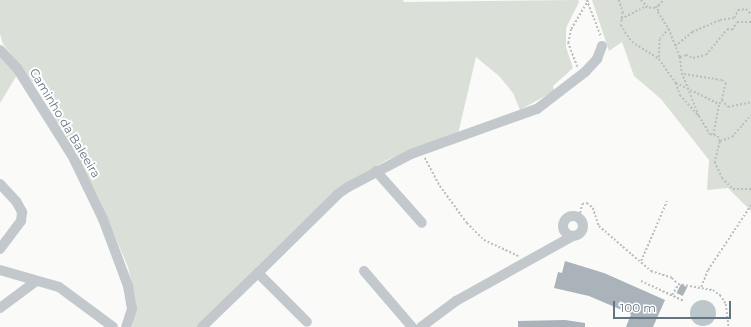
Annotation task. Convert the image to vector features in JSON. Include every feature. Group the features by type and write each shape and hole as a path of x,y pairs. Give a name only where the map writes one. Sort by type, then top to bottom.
{"street":[{"path":"202,327 338,194 376,171 421,151 526,114 549,102 581,76 597,59 602,46"},
{"name":"Caminho da Baleeira","path":"0,50 17,68 73,157 103,219 128,286 132,309 126,327"},
{"path":"376,171 422,222"},
{"path":"0,184 16,201 22,212 21,221 0,249"},
{"path":"421,327 456,301 583,231 583,223 579,217 568,217 563,223 564,231 573,236"},
{"path":"0,270 35,282 44,281 58,287 113,327"},
{"path":"364,272 412,327"},
{"path":"258,273 307,322"},
{"path":"0,308 35,282"}],"path":[{"path":"619,0 623,12 621,25 632,42 659,59 676,83 680,95 699,116 710,134 718,136 720,141 715,162 722,178 733,189 751,189"},
{"path":"641,0 649,8"},
{"path":"621,19 645,7 649,8 659,5 664,0"},
{"path":"587,1 602,46"},
{"path":"581,76 568,43 572,29 587,1"},
{"path":"659,5 658,12 669,29 680,57 682,73 699,116"},
{"path":"734,18 738,10 746,9 751,14"},
{"path":"675,46 692,32 720,20 734,18"},
{"path":"734,18 737,22"},
{"path":"737,22 751,22"},
{"path":"680,57 686,55 693,58 706,55 721,35 727,29 732,30 737,22"},
{"path":"659,59 660,39 669,29"},
{"path":"682,73 722,80 726,83 722,100 719,104 713,135"},
{"path":"676,83 719,104"},
{"path":"722,100 728,107 751,102"},
{"path":"720,141 732,137 751,116"},
{"path":"421,151 440,186 467,223 493,246 516,253 524,264"},
{"path":"641,262 667,201"},
{"path":"579,217 582,204 587,203 592,208 599,226 651,271 672,278 678,284 701,287 720,295 726,304 729,327"},
{"path":"701,287 708,270 751,205"},
{"path":"641,281 684,301"},
{"path":"672,295 678,284"}],"shaded area":[{"path":"0,0 403,0 404,2 578,0 579,2 566,28 566,47 573,68 553,86 554,91 520,110 513,93 499,76 476,57 458,134 387,160 335,191 302,227 197,327 132,327 136,302 128,267 99,199 69,144 37,88 3,44 0,34"},
{"path":"592,0 751,0 751,211 728,188 707,190 709,160 661,99 634,76 622,42 609,51"},
{"path":"0,54 17,75 0,103"},
{"path":"703,300 712,304 716,313 712,322 703,326 694,322 690,313 694,304"}],"building":[{"path":"565,261 604,273 665,300 653,327 626,327 631,314 589,296 554,288 558,272 562,273"},
{"path":"681,284 687,287 683,296 676,293"},
{"path":"565,320 585,323 585,327 518,327 518,321"}]}
